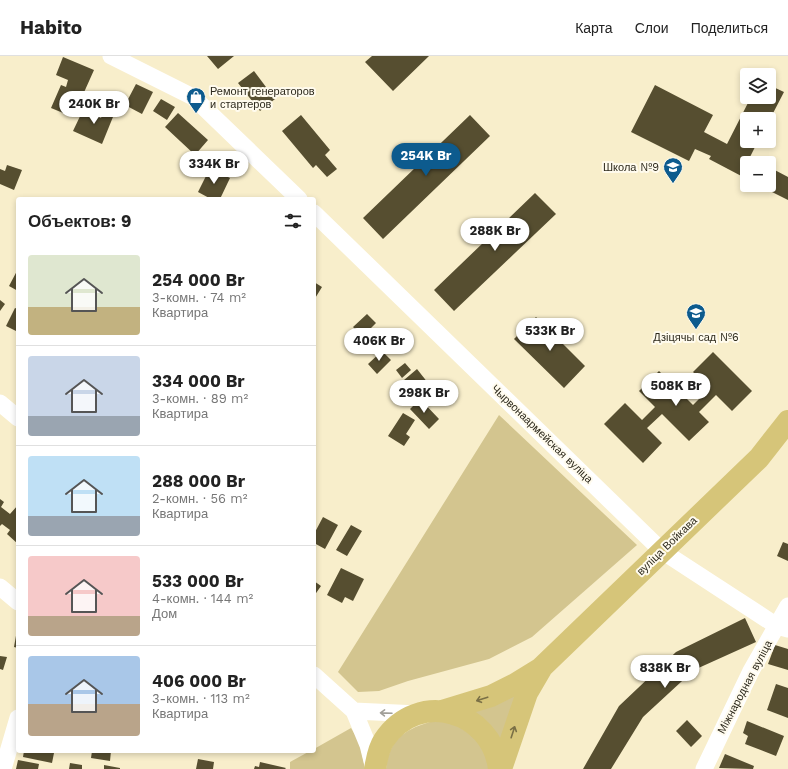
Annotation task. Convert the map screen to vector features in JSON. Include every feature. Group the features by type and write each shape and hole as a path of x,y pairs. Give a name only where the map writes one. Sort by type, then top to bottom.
{"main road":[{"name":"вуліца Войкава","path":"375,769 377,754 384,741 393,729 405,720 419,714 442,711 491,696 515,684 541,668 759,458 788,421"},
{"name":"вуліца Войкава","path":"500,769 527,693 541,668"},
{"name":"вуліца Войкава","path":"442,711 464,718 483,731 492,744 500,769"}],"street":[{"path":"111,56 193,97 298,197"},
{"name":"Чырвонаармейская вуліца","path":"316,215 662,551 783,628"},
{"path":"0,403 16,416"},
{"path":"0,587 16,600"},
{"name":"Міжнародная вуліца","path":"704,769 751,671 783,628 788,606"},
{"path":"316,677 354,711 375,769"},
{"path":"354,711 419,714"},
{"path":"2,769 16,724"}],"shaded area":[{"path":"499,415 637,545 532,637 489,659 408,681 379,691 358,692 338,672"},
{"path":"523,690 502,751 473,714 482,706"},
{"path":"433,721 454,723 481,742 490,769 386,769 391,750 400,736 423,724"},
{"path":"351,728 360,743 365,769 290,769 290,762 306,753 316,753 316,748"}],"building":[{"path":"207,56 234,56 218,69"},
{"path":"372,56 429,56 393,91 365,62"},
{"path":"63,57 94,70 73,117 51,108 61,85 66,87 68,80 56,75"},
{"path":"254,71 275,99 260,111 238,83"},
{"path":"136,84 153,92 142,114 125,105"},
{"path":"655,85 713,115 704,132 727,144 740,119 740,148 754,148 750,156 740,156 740,175 709,159 711,156 695,149 689,161 631,132"},
{"path":"776,88 784,92 774,112 743,112 747,104 776,104"},
{"path":"161,99 175,107 167,120 153,111"},
{"path":"105,108 115,112 102,144 73,131 83,110 101,118"},
{"path":"178,113 208,140 195,155 165,127"},
{"path":"301,115 330,150 325,155 337,169 327,177 316,165 313,168 282,131"},
{"path":"470,115 490,136 383,239 363,218"},
{"path":"7,165 22,170 14,190 0,184 0,169 5,171"},
{"path":"210,168 230,178 221,197 207,197 198,192"},
{"path":"776,171 788,177 788,200 772,192 776,192"},
{"path":"535,193 556,214 454,311 434,290"},
{"path":"16,273 16,290 9,286"},
{"path":"316,283 322,287 316,297"},
{"path":"0,300 5,304 0,311"},
{"path":"15,308 16,308 16,331 6,326"},
{"path":"367,314 376,323 362,337 353,327"},
{"path":"536,317 585,366 564,388 514,339"},
{"path":"382,351 391,360 377,374 368,364"},
{"path":"713,352 752,391 732,411 716,395 699,412 709,422 689,441 662,414 647,428 662,443 643,463 604,424 625,403 642,420 655,407 639,391 659,371 693,405 710,388 693,372"},
{"path":"405,363 411,370 402,378 396,370"},
{"path":"417,369 428,383 416,393 404,380"},
{"path":"420,399 439,419 429,429 410,409"},
{"path":"403,413 415,420 406,434 410,437 404,446 388,436"},
{"path":"0,499 4,502 1,507 10,514 16,507 16,542 7,534 10,530 2,524 0,526"},
{"path":"323,517 338,525 325,549 316,544 316,530"},
{"path":"351,525 362,531 347,556 336,550"},
{"path":"783,542 788,544 788,561 777,556"},
{"path":"341,568 364,579 353,601 345,597 342,603 327,595"},
{"path":"316,582 321,586 316,593"},
{"path":"745,618 756,642 694,670 643,717 611,769 583,769 619,706 676,652"},
{"path":"16,636 16,648 14,647"},
{"path":"775,645 788,649 788,670 768,664"},
{"path":"0,656 7,657 3,670 0,669"},
{"path":"776,684 788,688 788,718 767,710"},
{"path":"687,720 702,736 691,747 676,731"},
{"path":"747,721 784,736 776,756 745,744 748,736 743,733"},
{"path":"24,753 54,753 52,763 23,757"},
{"path":"92,753 111,753 110,761 91,758"},
{"path":"725,754 754,766 753,769 719,768"},
{"path":"198,759 214,762 213,769 196,769"},
{"path":"18,760 39,764 38,769 16,769"},
{"path":"260,762 286,768 254,769 255,766 259,767"},
{"path":"70,763 82,765 82,769 69,769"},
{"path":"104,765 120,768 120,769 104,769"}],"place":[{"name":"Ремонт генераторов и стартеров","path":"196,114"},
{"name":"Школа №9","path":"673,184"},
{"name":"Дзіцячы сад №6","path":"696,330"}]}
